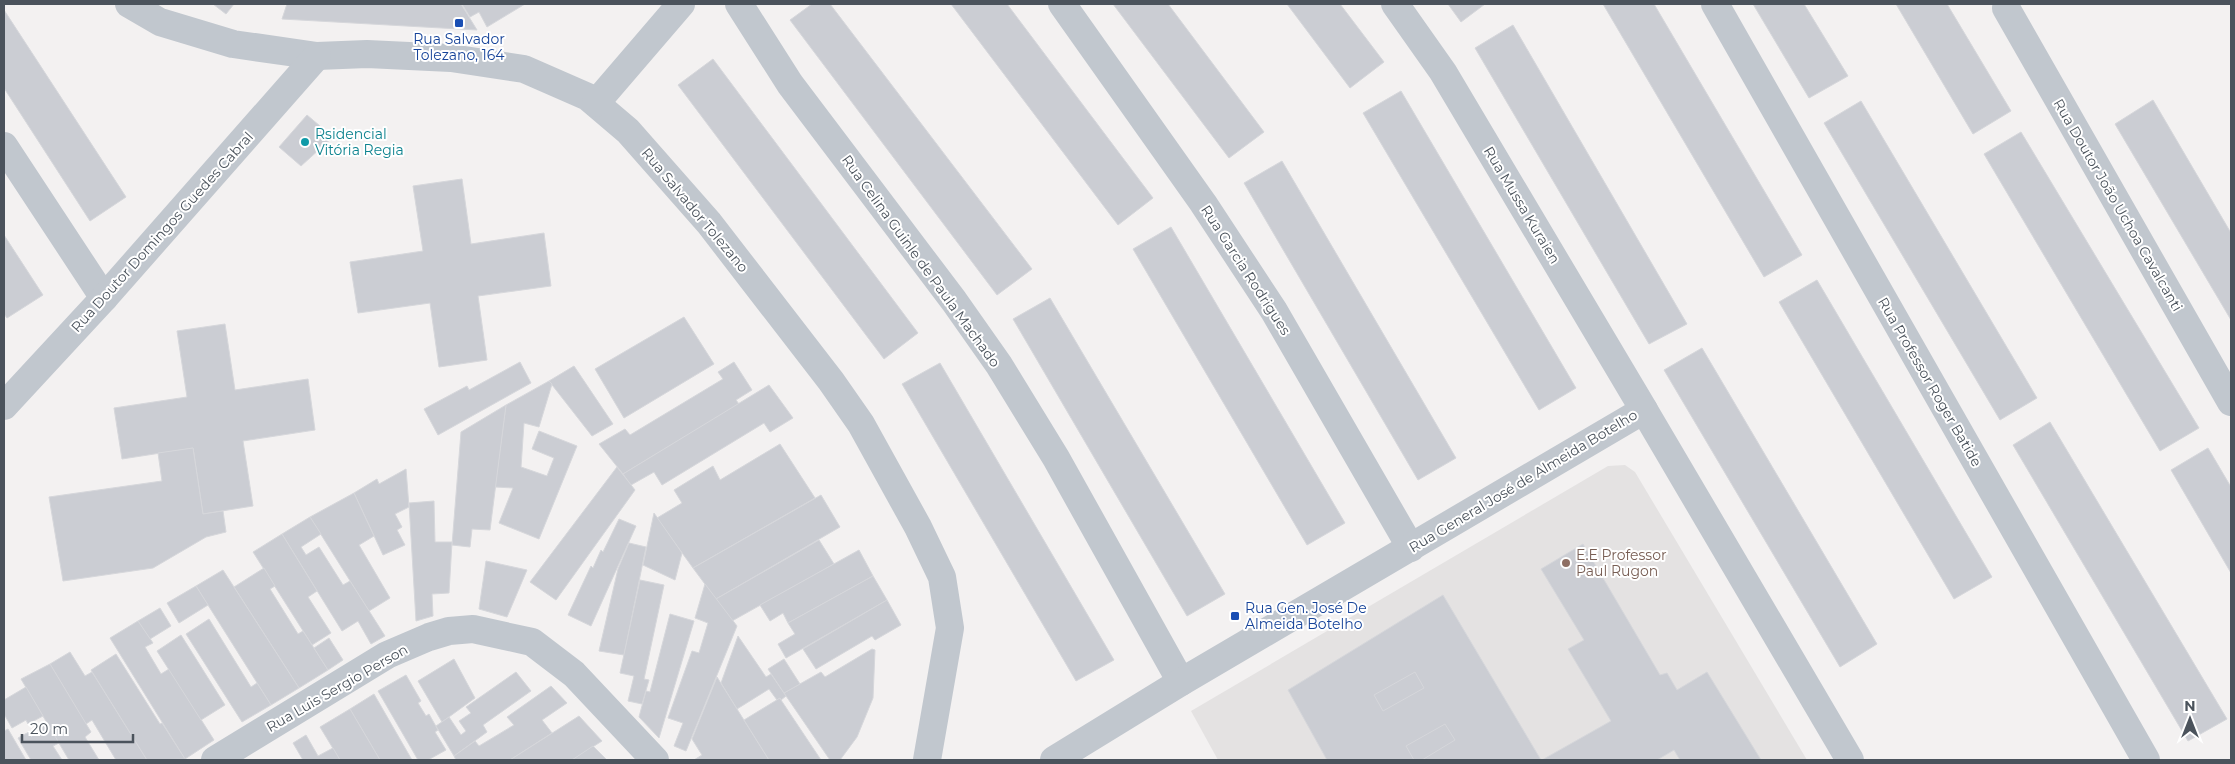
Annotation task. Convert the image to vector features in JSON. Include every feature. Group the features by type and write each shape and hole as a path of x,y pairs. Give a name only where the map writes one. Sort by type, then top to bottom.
{"street":[{"name":"Rua Salvador Tolezano","path":"130,4 160,22 233,44 317,56 367,54 451,58 524,69 588,97 628,131 679,188 830,381 861,424 918,527 942,577 950,628 927,760"},
{"path":"596,103 681,4"},
{"name":"Rua Celina Guinle de Paula Machado","path":"739,4 790,84 954,301 999,365 1056,458 1180,682"},
{"name":"Rua Garcia Rodrigues","path":"1062,4 1203,203 1274,311 1411,548"},
{"name":"Rua Mussa Kuraien","path":"1396,4 1443,72 1644,410"},
{"name":"Rua Professor Roger Batide","path":"1714,4 2146,760"},
{"name":"Rua Doutor João Uchoa Cavalcanti","path":"2006,5 2231,402"},
{"name":"Rua Doutor Domingos Guedes Cabral","path":"4,406 104,298 317,56"},
{"path":"4,146 104,298"},
{"name":"Rua General José de Almeida Botelho","path":"1054,760 1180,682 1644,410 1850,760"},
{"name":"Rua Luis Sergio Person","path":"215,760 387,656 429,637 448,631 473,630 532,642 574,674 655,760"}],"shaded area":[{"name":"E.E Professor Paul Rugon","path":"1625,465 1635,472 1807,760 1218,760 1191,711 1608,466"}],"building":[{"path":"213,4 234,4 226,14"},
{"path":"287,4 461,4 477,30 282,19"},
{"path":"462,4 525,4 487,27 479,12 470,17"},
{"path":"812,4 830,4 1032,269 997,295 790,20"},
{"path":"951,4 1007,4 1153,198 1118,225"},
{"path":"1113,4 1168,4 1264,132 1229,158"},
{"path":"1287,4 1340,4 1384,62 1350,88"},
{"path":"1448,4 1485,4 1461,22"},
{"path":"1603,4 1654,4 1802,255 1764,277"},
{"path":"1753,4 1804,4 1848,76 1809,98"},
{"path":"1896,4 1947,4 2011,111 1973,134"},
{"path":"4,10 126,197 90,221 4,88"},
{"path":"1513,25 1687,324 1649,344 1475,48"},
{"path":"713,59 918,333 884,359 678,85"},
{"path":"1401,91 1576,388 1539,410 1363,113"},
{"path":"2153,100 2231,233 2231,320 2115,124"},
{"path":"1861,101 2037,398 2000,420 1824,123"},
{"name":"Rsidencial Vitória Regia","path":"307,115 333,137 301,166 279,147"},
{"path":"2021,132 2199,428 2160,451 1984,154"},
{"path":"1282,161 1456,458 1418,480 1244,183"},
{"path":"462,179 471,244 544,233 551,286 478,296 487,360 439,367 430,303 358,313 350,262 423,251 413,186"},
{"path":"1171,227 1345,523 1307,545 1133,249"},
{"path":"4,235 43,295 7,318 4,314"},
{"path":"1817,280 1992,577 1954,599 1779,302"},
{"path":"1050,298 1225,594 1187,616 1013,319"},
{"path":"684,317 714,364 624,418 595,369"},
{"path":"225,324 235,390 308,379 315,430 243,441 253,506 203,514 193,448 122,459 114,408 187,397 177,331"},
{"path":"1702,348 1877,644 1840,667 1664,370"},
{"path":"520,362 531,383 438,435 424,409 467,386 469,390"},
{"path":"734,362 752,390 736,400 739,404 623,474 599,444 625,429 630,435 723,379 718,372"},
{"path":"940,363 1114,660 1076,681 902,384"},
{"path":"574,366 613,424 592,436 549,381"},
{"path":"549,381 552,384 539,427 524,423 521,467 547,476 554,458 532,449 539,431 577,446 539,539 499,523 513,488 495,487 506,405"},
{"path":"769,385 793,418 770,432 764,423 662,485 654,472 631,485 623,474"},
{"path":"506,405 490,530 472,529 470,547 452,545 461,432"},
{"path":"2050,422 2227,719 2188,741 2013,445"},
{"path":"780,444 815,498 693,568 657,518 682,503 674,490 713,466 720,480"},
{"path":"193,448 203,514 223,511 226,532 206,537 153,568 63,581 49,497 162,481 158,453"},
{"path":"2208,448 2231,487 2231,573 2171,470"},
{"path":"617,467 635,490 556,600 530,582"},
{"path":"406,469 409,507 395,514 402,527 397,530 405,545 383,555 354,493 377,479 379,484"},
{"path":"354,493 374,536 359,545 390,598 369,611 310,517"},
{"path":"821,495 840,527 716,599 693,568"},
{"path":"434,501 435,542 452,542 449,593 432,594 433,616 416,621 409,503"},
{"path":"654,513 682,553 675,580 643,565"},
{"path":"310,517 321,534 301,547 306,555 319,547 343,585 350,581 385,636 371,644 358,621 342,631 282,534"},
{"path":"619,519 636,526 591,626 568,615 591,566 593,568 601,550 603,552"},
{"path":"282,534 317,591 308,597 331,633 312,645 253,552"},
{"path":"819,540 834,564 732,621 716,599"},
{"path":"629,543 646,547 624,655 599,651 618,569"},
{"path":"1583,544 1660,675 1667,673 1677,690 1707,672 1761,760 1680,760 1674,750 1657,760 1542,760 1611,721 1568,649 1584,640 1541,569"},
{"path":"859,550 873,576 788,623 783,613 770,621 760,605"},
{"path":"486,561 527,570 507,617 479,609"},
{"path":"264,568 275,586 270,589 298,634 303,631 328,670 299,688 234,587"},
{"path":"223,570 299,688 271,705 196,586"},
{"path":"873,576 887,600 786,658 778,644 795,634 788,623"},
{"path":"640,580 664,585 644,679 649,680 642,704 628,701 634,676 620,673"},
{"path":"705,584 737,626 686,751 674,746 683,723 668,718 692,651 699,653 708,623 695,618"},
{"path":"196,586 208,605 179,623 167,603"},
{"path":"1443,595 1541,760 1327,760 1288,690"},
{"path":"887,600 901,625 875,640 872,636 816,669 803,649"},
{"path":"160,608 171,626 150,639 138,621"},
{"path":"670,614 694,621 659,738 639,717 646,691 650,692"},
{"path":"209,619 251,687 257,683 271,705 242,722 186,634"},
{"path":"138,621 153,643 145,647 161,674 169,669 214,740 185,759 110,638"},
{"path":"181,635 225,705 201,720 157,651"},
{"path":"738,636 766,677 771,674 786,696 781,700 780,698 777,700 769,689 737,709 721,683"},
{"path":"329,638 343,660 328,670 314,648"},
{"path":"872,649 875,650 873,698 857,737 840,760 830,760 784,693 821,672 825,677"},
{"path":"70,652 85,676 92,672 147,760 116,760 92,720 86,724 50,664"},
{"path":"116,654 160,724 162,723 185,759 147,760 91,670"},
{"path":"454,659 475,698 442,722 418,681"},
{"path":"784,659 800,684 784,693 768,669"},
{"path":"50,664 91,732 85,737 99,760 69,760 21,679"},
{"path":"516,672 531,691 483,725 487,732 454,756 436,726 449,717 461,735 466,731 459,721 471,713 466,707"},
{"path":"1415,672 1424,688 1383,711 1374,695"},
{"path":"406,675 421,701 418,703 426,716 429,714 438,730 435,732 446,750 428,760 418,760 378,691"},
{"path":"717,677 769,760 694,760 702,755 692,739"},
{"path":"551,686 567,703 542,720 552,733 510,760 456,760 454,756 475,741 479,746 514,725 507,717"},
{"path":"26,687 43,716 28,724 26,720 12,728 4,714 4,700"},
{"path":"374,694 412,760 380,760 350,709"},
{"path":"780,698 821,760 769,760 744,720"},
{"path":"350,709 380,760 340,760 320,727"},
{"path":"579,716 602,741 572,760 510,760"},
{"path":"47,722 59,743 53,746 62,760 31,760 18,738"},
{"path":"1445,724 1455,740 1422,760 1414,760 1406,746"},
{"path":"8,729 26,760 4,760 4,731"},
{"path":"306,735 318,756 333,748 340,760 303,760 293,743"},
{"path":"593,746 607,760 572,760"}],"place":[{"name":"Rua Salvador Tolezano, 164","path":"459,23"},
{"name":"Rsidencial Vitória Regia","path":"305,142"},
{"name":"E.E Professor Paul Rugon","path":"1566,563"},
{"name":"Rua Gen. José De Almeida Botelho","path":"1235,616"}]}
